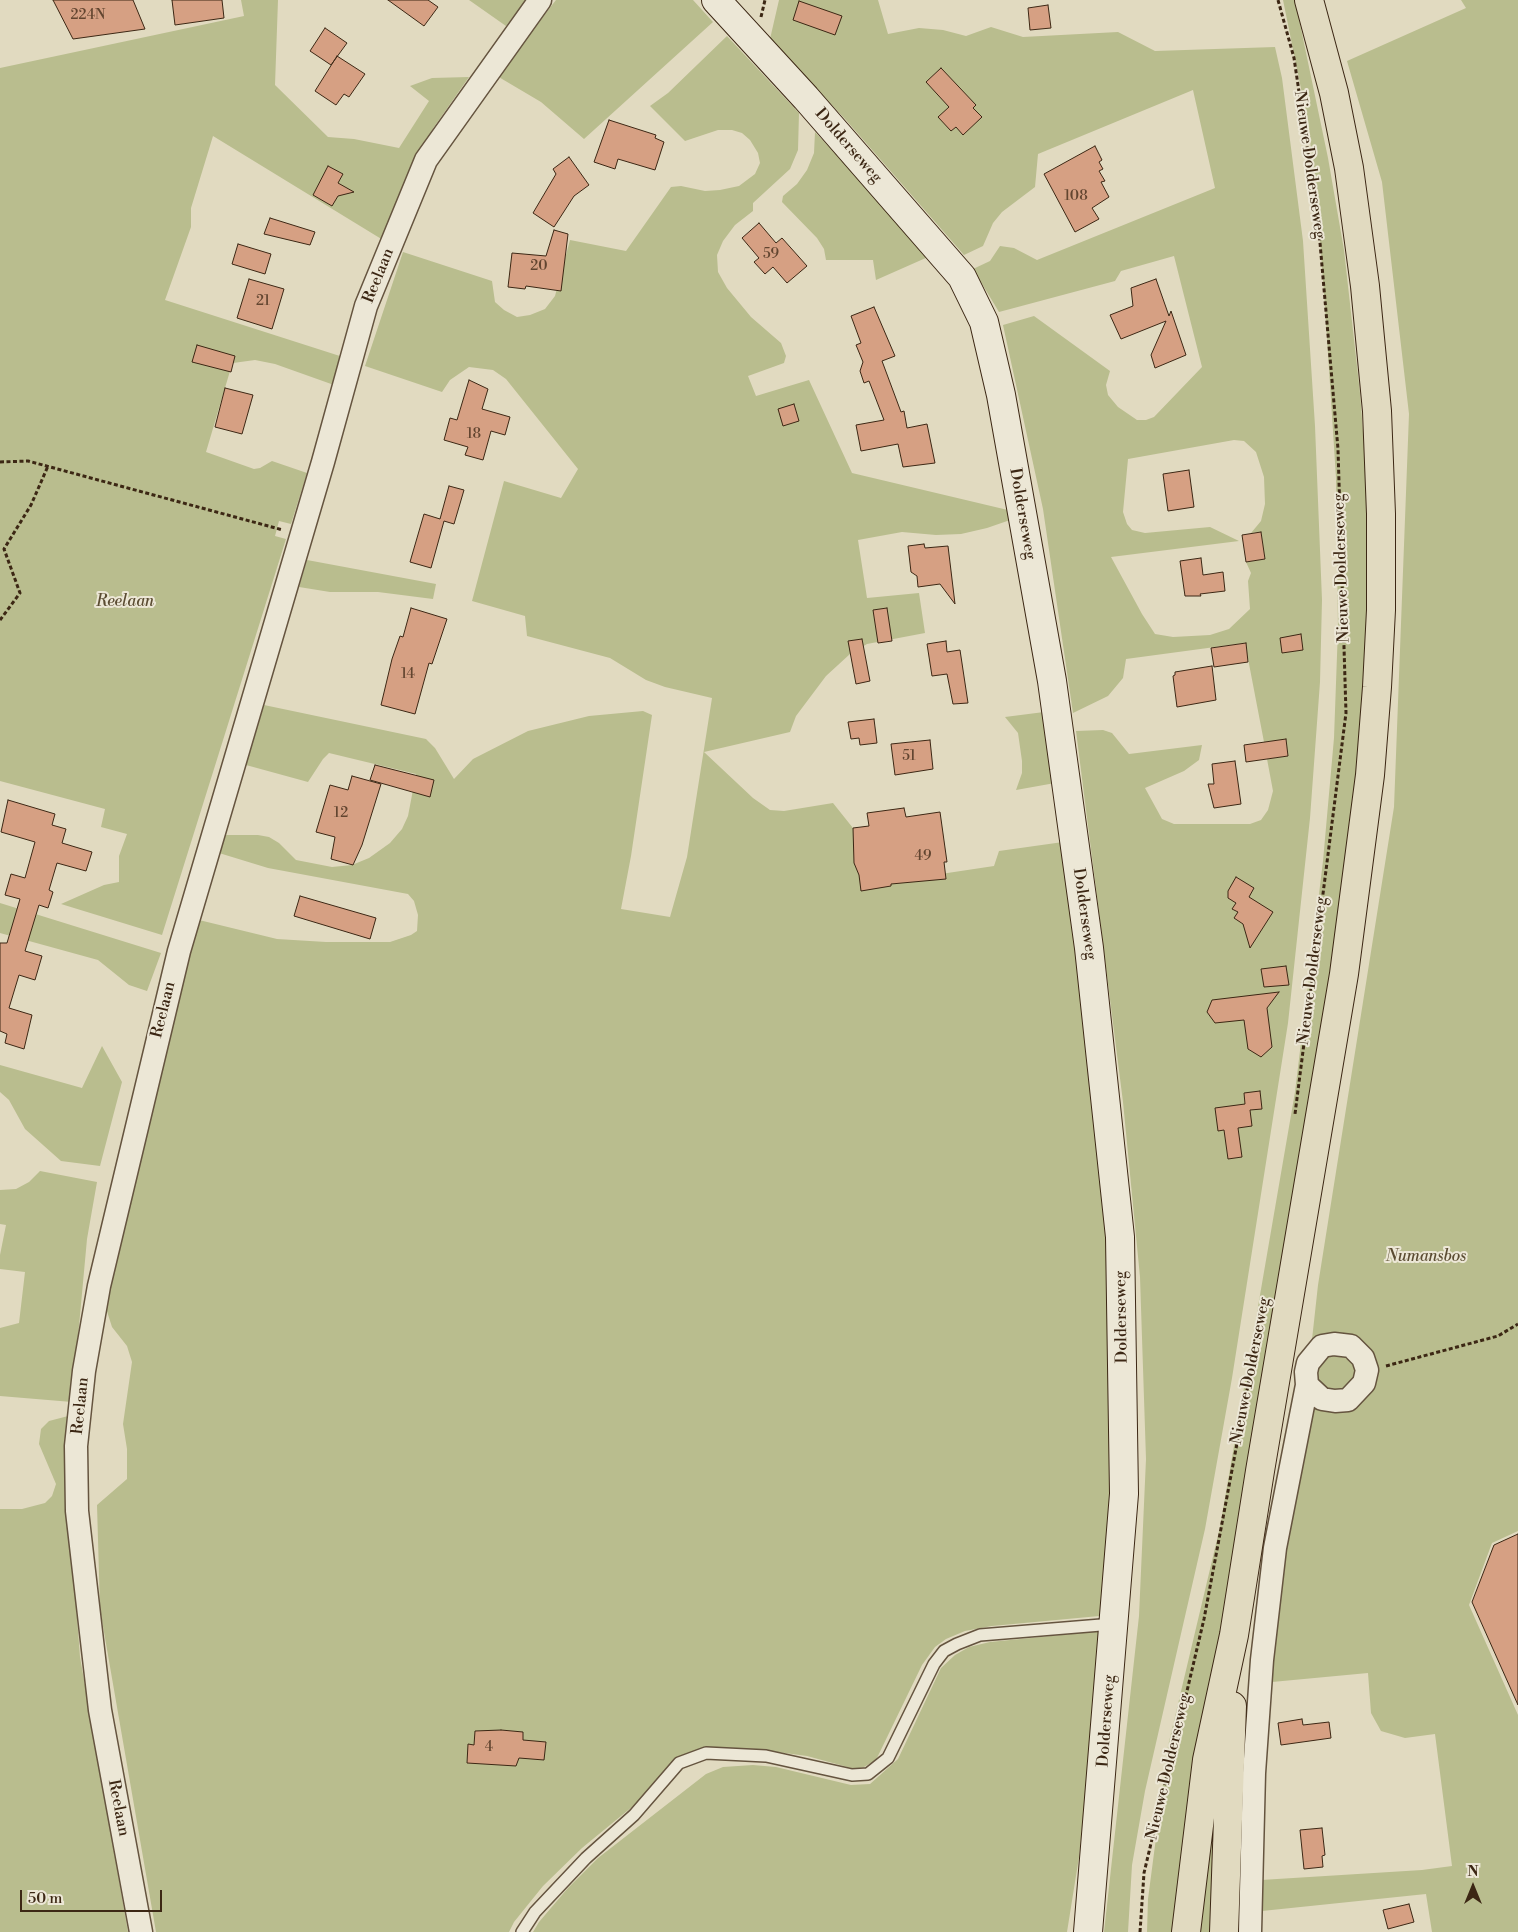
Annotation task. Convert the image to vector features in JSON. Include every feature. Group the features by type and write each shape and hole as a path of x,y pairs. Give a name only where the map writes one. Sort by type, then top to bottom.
{"main road":[{"name":"Dolderseweg","path":"716,0 806,98 962,277 984,322 1001,395 1052,681 1089,948 1120,1237 1124,1494 1088,1932"},
{"name":"Nieuwe Dolderseweg","path":"1186,1932 1207,1760 1234,1635 1344,974 1370,775 1380,619 1381,514 1377,412 1365,286 1349,168 1334,93 1309,0"},
{"name":"Nieuwe Dolderseweg","path":"1224,1932 1234,1635"}],"street":[{"name":"Reelaan","path":"141,1932 100,1710 77,1511 76,1446 84,1371 99,1286 179,951 300,534 323,462 366,306 426,160 540,0"},
{"path":"1250,1932 1254,1774 1262,1660 1276,1548 1307,1385 1308,1363 1322,1346 1334,1344 1351,1346 1363,1358 1367,1370 1360,1390 1348,1400 1322,1399 1307,1385"}],"lane":[{"path":"522,1932 541,1906 586,1858 634,1815 679,1763 706,1754 766,1756 852,1775 868,1774 888,1758 934,1664 944,1652 957,1644 980,1635 1114,1624"}],"path":[{"name":"Nieuwe Dolderseweg","path":"1278,0 1294,58 1318,220 1338,449 1346,713 1295,1115"},
{"path":"0,462 28,461 300,534"},
{"path":"0,620 20,594 4,549 31,505 48,466"},
{"path":"1367,1370 1498,1336 1518,1324"},
{"name":"Nieuwe Dolderseweg","path":"1140,1932 1144,1873 1204,1619 1259,1329"}],"green space":[{"path":"241,0 278,0 275,85 328,137 354,139 399,148 429,101 410,86 432,78 469,77 434,127 414,164 383,240 213,136 191,208 191,227 165,300 343,357 334,385 275,364 255,360 233,363 230,371 206,452 254,469 260,468 272,461 307,473 291,524 279,521 275,536 286,539 162,935 61,904 104,885 119,882 119,856 127,834 101,827 105,809 0,781 0,68 244,16"},
{"path":"469,0 526,0 506,26"},
{"path":"556,0 693,0 713,22 584,139 541,102 497,76"},
{"path":"779,0 878,0 888,34 919,28 943,30 966,36 991,27 1023,37 1118,32 1155,51 1275,47 1282,78 1303,241 1315,426 1322,600 1320,682 1310,818 1288,1023 1232,1378 1205,1529 1145,1791 1132,1865 1128,1932 1104,1932 1139,1616 1146,1459 1140,1277 1123,1102 1076,731 1103,730 1112,733 1129,754 1202,745 1199,760 1184,771 1145,788 1162,819 1174,824 1250,824 1261,820 1268,810 1273,791 1267,759 1288,756 1286,740 1264,742 1245,643 1126,659 1123,678 1108,696 1073,713 1043,509 1003,325 1034,316 1110,371 1106,385 1108,395 1118,407 1137,420 1146,420 1154,417 1202,367 1174,256 1121,271 1115,281 999,312 973,269 990,261 1000,246 1014,248 1037,260 1215,188 1193,90 1038,154 1035,187 1002,212 993,223 983,246 964,255 845,119 770,39","holes":["1234,440 1244,441 1256,452 1264,477 1265,504 1261,521 1251,533 1261,532 1265,559 1246,562 1251,573 1248,581 1250,609 1229,629 1210,635 1173,637 1155,634 1111,557 1239,541 1210,527 1145,533 1132,530 1127,524 1123,512 1128,459"]},
{"path":"1283,0 1295,0 1328,158 1344,250 1360,393 1366,470 1367,667 1355,826 1176,1932 1147,1932 1148,1899 1168,1746 1220,1527 1295,1092 1323,861 1334,738 1338,628 1336,478 1325,307 1317,200 1308,123"},
{"name":"Numansbos","path":"1461,0 1518,0 1518,1531 1492,1543 1469,1605 1518,1715 1518,1932 1432,1932 1426,1894 1262,1911 1261,1880 1422,1870 1452,1866 1435,1734 1405,1738 1381,1731 1371,1713 1368,1673 1272,1682 1283,1557 1293,1512 1318,1285 1394,807 1409,414 1382,182 1347,61 1466,8"},
{"path":"727,36 799,113 798,150 790,169 753,203 753,211 735,225 723,241 717,255 718,272 727,288 751,317 781,343 786,356 784,363 748,376 756,396 809,380 852,473 1012,511 1013,519 961,534 936,535 902,532 858,540 867,598 919,593 925,633 867,644 850,654 826,676 796,716 790,732 704,752 753,798 770,810 784,811 833,803 892,877 901,880 994,866 999,851 1063,842 1078,947 1115,1318 1110,1615 992,1626 965,1631 946,1639 935,1647 922,1665 876,1760 864,1767 855,1769 807,1756 770,1751 727,1751 688,1764 582,1848 543,1886 514,1922 509,1932 156,1932 100,1609 97,1505 127,1479 127,1449 123,1424 132,1362 127,1346 112,1327 104,1302 112,1234 199,920 277,939 326,942 390,942 417,931 418,915 414,901 408,894 268,868 219,853 225,835 258,835 269,837 279,843 296,860 332,867 352,865 369,858 390,843 402,829 408,816 416,774 329,753 308,782 246,765 264,705 426,739 435,748 454,779 473,759 528,731 589,716 643,711 652,715 631,856 621,909 670,917 687,857 712,698 665,687 646,680 610,658 527,636 525,616 472,601 504,481 561,498 578,469 506,379 493,370 469,367 450,380 442,392 365,366 403,252 492,281 495,302 504,310 517,317 530,315 545,309 555,296 570,240 626,251 671,187 681,186 705,191 720,190 739,186 755,174 760,163 758,153 750,140 742,133 732,130 718,130 685,141 650,106 668,93"},
{"path":"815,132 908,231 928,257 876,280 873,260 826,260 824,249 817,238 782,202 783,196 797,184 807,170 814,153"},
{"path":"307,560 436,584 433,599 378,592 330,592 299,587"},
{"path":"1044,712 1055,783 1016,790 1022,773 1018,733 1005,717"},
{"path":"0,903 161,953 147,991 129,985 98,960 0,933"},
{"path":"102,1046 122,1082 100,1166 61,1161 25,1129 9,1100 0,1092 0,1065 82,1088"},
{"path":"40,1171 97,1182 87,1239 72,1402 0,1396 0,1328 19,1323 25,1272 0,1269 0,1255 6,1225 0,1224 0,1190 16,1189 29,1182"},
{"path":"72,1415 72,1552 80,1657 128,1932 0,1932 0,1509 22,1509 45,1503 52,1496 56,1484 39,1444 41,1429 49,1421"},
{"path":"1102,1631 1079,1857 1067,1932 533,1932 539,1922 568,1888 598,1858 706,1774 723,1767 753,1765 776,1767 851,1785 870,1784 898,1759 941,1668 955,1655 969,1647 990,1642"},
{"path":"1212,1835 1213,1932 1196,1932"}],"building":[{"path":"53,0 133,0 145,29 73,39"},
{"path":"172,0 222,0 224,18 175,25"},
{"path":"388,0 428,0 438,7 424,26"},
{"path":"799,1 842,16 835,35 793,20"},
{"path":"1048,5 1051,28 1030,30 1028,8"},
{"path":"325,28 347,43 331,65 310,51"},
{"path":"337,56 365,74 349,97 344,94 336,105 315,91"},
{"path":"941,68 976,105 973,108 982,117 963,135 956,127 951,131 938,117 949,107 926,82"},
{"path":"609,120 656,135 655,138 664,142 655,170 618,159 615,169 594,162"},
{"path":"1095,146 1102,160 1099,162 1103,169 1099,171 1105,181 1101,182 1109,197 1092,208 1099,219 1075,232 1044,174"},
{"path":"569,157 589,185 574,196 554,227 533,213 556,174 553,169"},
{"path":"328,166 343,174 338,183 354,192 338,196 332,206 313,195"},
{"path":"270,218 315,232 310,245 264,234"},
{"path":"759,223 776,243 782,238 807,266 787,283 773,267 765,274 754,262 759,258 742,238"},
{"path":"554,230 568,234 561,291 526,286 525,289 508,287 512,253 546,256"},
{"path":"238,244 271,254 265,274 232,264"},
{"path":"249,279 284,289 272,329 237,318"},
{"path":"1156,279 1169,316 1171,311 1186,355 1155,368 1151,355 1166,321 1121,339 1110,315 1133,306 1131,288"},
{"path":"874,307 895,356 882,361 901,412 904,411 907,428 927,424 935,463 903,467 898,444 861,451 856,425 884,420 869,381 864,383 860,371 863,362 856,345 861,343 851,316"},
{"path":"197,345 235,356 231,372 192,362"},
{"path":"469,380 488,389 482,409 510,417 505,435 491,431 483,460 465,455 468,447 444,440 450,418 457,420"},
{"path":"225,388 253,395 242,434 215,427"},
{"path":"794,404 799,421 783,426 778,409"},
{"path":"1189,470 1194,507 1168,511 1163,474"},
{"path":"449,486 464,490 454,524 444,521 431,568 410,562 424,514 440,519"},
{"path":"1261,532 1265,559 1246,562 1242,535"},
{"path":"924,544 925,548 948,546 955,604 940,584 918,587 917,576 911,572 908,546"},
{"path":"1201,558 1203,575 1223,572 1225,591 1200,594 1201,596 1185,596 1180,561"},
{"path":"411,608 447,619 432,664 429,663 415,714 381,705 392,659 400,636 403,637"},
{"path":"887,608 892,641 878,643 873,610"},
{"path":"1301,634 1303,650 1282,653 1280,638"},
{"path":"862,639 870,681 856,684 848,641"},
{"path":"946,641 947,652 960,650 968,703 953,704 947,674 932,676 927,644"},
{"path":"1246,643 1248,662 1214,667 1211,648"},
{"path":"1212,666 1216,700 1177,707 1173,676 1175,672"},
{"path":"874,719 877,743 860,745 859,738 851,739 848,722"},
{"path":"1286,739 1288,756 1246,762 1244,745"},
{"path":"930,740 933,769 895,775 891,744"},
{"path":"1235,761 1241,804 1214,808 1208,784 1214,784 1212,764"},
{"path":"375,765 434,780 430,797 370,780"},
{"path":"352,776 381,784 362,845 353,865 331,859 335,837 316,832 330,785 348,790"},
{"path":"8,800 55,814 52,825 66,829 62,843 92,852 86,871 57,863 49,890 53,892 48,908 39,905 25,951 42,956 35,980 19,975 9,1008 32,1015 24,1049 5,1043 7,1034 0,1031 0,943 7,943 20,899 5,895 11,874 25,878 35,842 1,832"},
{"path":"904,808 906,817 940,812 947,862 944,862 946,879 891,884 891,886 861,891 859,875 854,863 853,828 869,826 867,813"},
{"path":"1236,877 1254,888 1249,897 1273,912 1250,948 1243,924 1234,918 1238,912 1232,909 1236,903 1228,898 1228,891"},
{"path":"300,896 376,918 370,939 294,916"},
{"path":"1286,966 1289,985 1264,987 1261,969"},
{"path":"1279,992 1267,1008 1272,1047 1261,1057 1248,1049 1244,1020 1215,1023 1207,1012 1212,1000"},
{"path":"1260,1091 1262,1109 1250,1110 1252,1126 1238,1128 1242,1157 1228,1159 1224,1130 1218,1131 1215,1108 1245,1104 1244,1093"},
{"path":"1518,1534 1518,1705 1472,1602 1494,1545"},
{"path":"1302,1719 1303,1725 1329,1722 1331,1738 1281,1745 1278,1723"},
{"path":"501,1730 523,1732 523,1740 546,1742 544,1760 519,1758 516,1766 467,1763 468,1744 474,1745 475,1731"},
{"path":"1322,1828 1325,1855 1322,1856 1323,1867 1304,1869 1300,1830"},
{"path":"1409,1904 1414,1922 1388,1929 1383,1910"}]}
